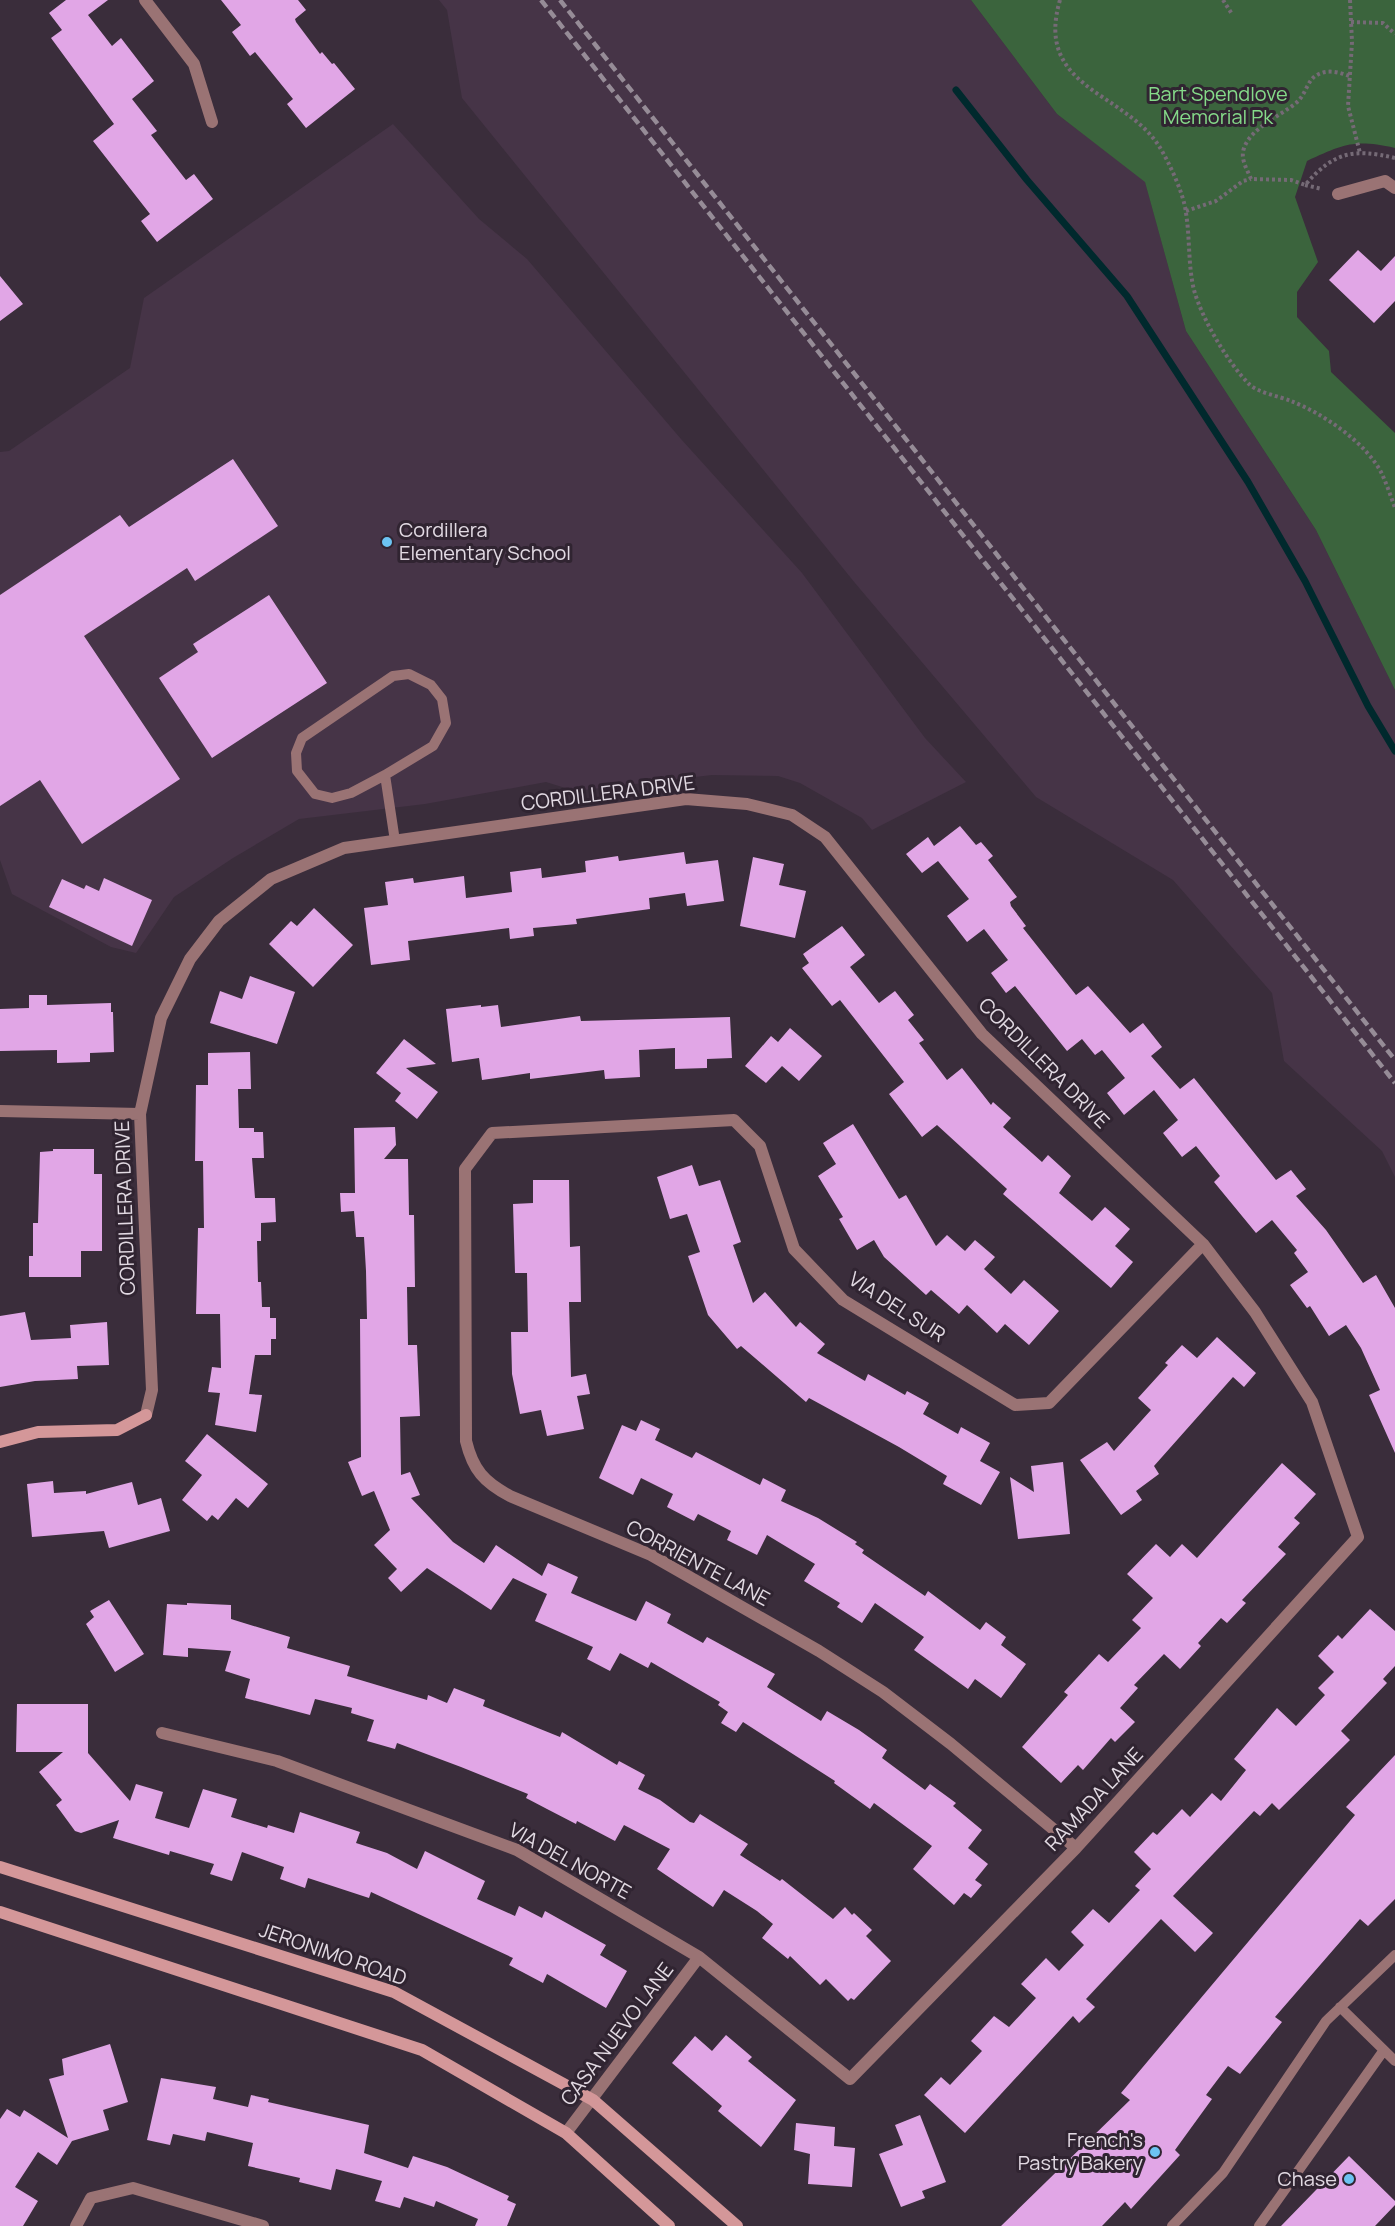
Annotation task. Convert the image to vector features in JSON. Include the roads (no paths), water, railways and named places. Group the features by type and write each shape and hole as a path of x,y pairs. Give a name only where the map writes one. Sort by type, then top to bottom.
{"main road":[{"name":"CORDILLERA DRIVE","path":"0,1442 38,1432 117,1430 146,1415"},
{"name":"JERONIMO ROAD","path":"0,1867 394,1992 593,2100 737,2226"},
{"path":"0,1912 422,2050 566,2133 669,2226"}],"street":[{"path":"145,0 194,64 213,122"},
{"path":"1338,194 1385,182 1395,188"},
{"name":"CORDILLERA DRIVE","path":"146,1415 152,1390 140,1114 161,1018 190,959 219,921 271,879 344,848 686,799 747,804 792,815 825,837 982,1034 1203,1244 1255,1312 1312,1402 1358,1537"},
{"path":"0,1111 140,1114"},
{"name":"VIA DEL SUR","path":"465,1169 492,1132 734,1120 760,1146 794,1249 843,1300 1015,1405 1049,1403 1203,1244"},
{"name":"CORRIENTE LANE","path":"465,1169 466,1441 471,1461 478,1474 491,1486 510,1496 651,1555 819,1651 883,1692 951,1744 1076,1848"},
{"name":"RAMADA LANE","path":"850,2079 1076,1848 1358,1537"},
{"name":"VIA DEL NORTE","path":"162,1733 276,1761 517,1850 699,1956 850,2079"},
{"name":"CASA NUEVO LANE","path":"566,2133 699,1956"},
{"path":"76,2226 91,2198 133,2188 263,2226"}],"lane":[{"path":"409,674 431,685 442,699 446,723 433,746 385,775 351,793 332,798 315,794 297,771 296,753 302,738 393,676 409,674"},
{"path":"385,775 395,841"},
{"path":"1172,2226 1224,2173 1326,2021 1395,1955"},
{"path":"1341,2007 1395,2061"},
{"path":"1260,2226 1384,2050"}],"waterway":[{"path":"956,90 1027,180 1127,296 1248,482 1305,581 1368,706 1395,751"}],"railway":[{"path":"541,0 1395,1083"},
{"path":"560,0 1395,1060"}],"place":[{"name":"Cordillera Elementary School","path":"387,542"},
{"name":"French's Pastry Bakery","path":"1155,2152"},
{"name":"Chase","path":"1349,2179"}],"park label":[{"name":"Bart Spendlove Memorial Pk","path":"1218,106"}]}
